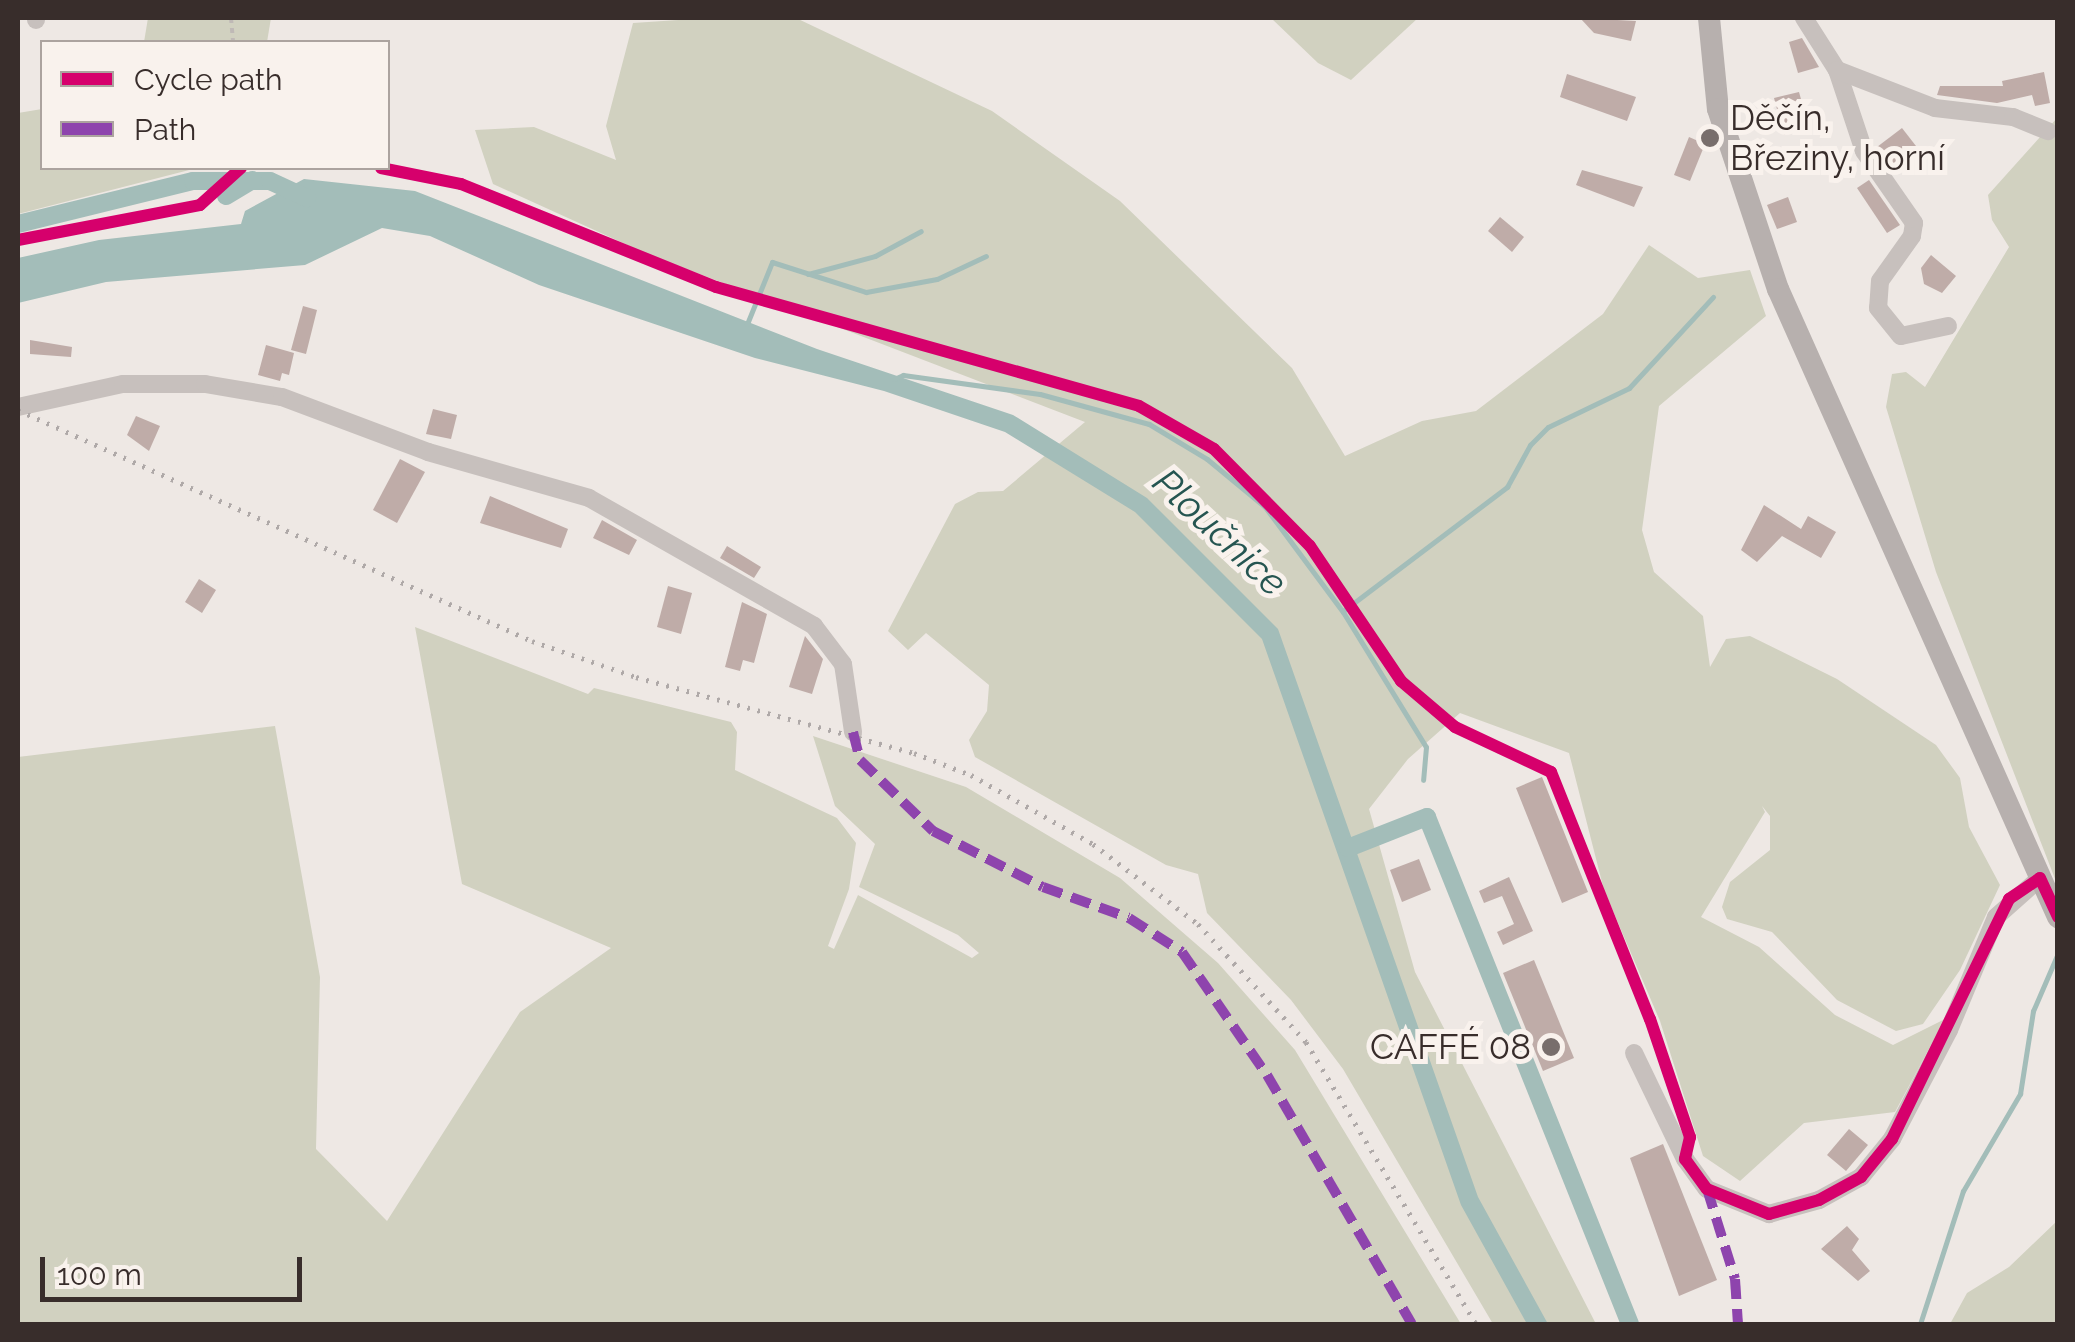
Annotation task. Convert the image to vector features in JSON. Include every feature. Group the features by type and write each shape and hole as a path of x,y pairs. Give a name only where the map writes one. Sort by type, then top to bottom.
{"main road":[{"path":"1709,18 1718,110 1754,226 2058,918"}],"street":[{"path":"1804,18 1838,70 1864,151 1914,223 1912,236 1880,280 1878,308 1901,336 1948,326"},
{"path":"1838,70 1936,108 2013,117 2048,130"},
{"path":"18,407 142,382 206,384 282,397 428,452 588,498 814,626 843,664 853,732"},
{"path":"1634,1053 1685,1158 1707,1189 1769,1214 1820,1200 1861,1177 1892,1139 1949,1030 1996,917 2040,878"}],"green space":[{"path":"148,18 271,18 267,40 144,40"},
{"path":"796,18 992,111 1120,201 1292,368 1345,456 1422,421 1476,411 1603,314 1649,245 1698,278 1750,270 1766,316 1659,406 1642,530 1654,572 1703,616 1710,667 1726,639 1750,636 1837,679 1936,745 1960,778 1969,827 2000,885 1960,970 1923,1024 1896,1031 1837,1000 1772,932 1727,919 1722,907 1730,882 1770,850 1770,816 1762,806 1765,812 1701,917 1759,947 1835,1015 1893,1045 1945,1019 1895,1112 1804,1123 1740,1181 1703,1156 1660,1021 1604,890 1569,753 1460,713 1408,759 1369,809 1415,972 1596,1324 1493,1324 1343,1069 1291,1000 1207,913 1198,874 1166,865 975,757 969,740 987,711 989,685 926,633 908,650 888,631 955,504 978,492 1003,491 1085,422 645,253 493,184 475,130 534,127 616,160 606,126 633,23"},
{"path":"1271,18 1418,18 1351,80 1318,63"},
{"path":"40,109 40,170 189,170 18,214 18,113"},
{"path":"2057,118 2057,884 1936,572 1886,407 1892,374 1906,372 1925,387 2009,247 1992,220 1988,195"},
{"path":"415,627 588,694 594,688 731,722 737,732 735,770 837,818 856,843 849,889 828,946 834,949 858,895 972,958 979,953 958,935 859,887 875,844 835,806 813,736 966,787 1120,878 1218,963 1295,1050 1461,1324 18,1324 18,757 275,726 320,977 316,1149 387,1221 520,1012 611,948 462,884"},
{"path":"2057,1221 2057,1324 1950,1324 1967,1293 2009,1267"}],"water":[{"path":"304,179 415,191 817,349 1013,415 1147,498 1278,629 1478,1197 1548,1324 1527,1324 1461,1205 1262,639 1135,512 1005,432 884,391 755,358 539,285 430,236 382,228 305,265 106,282 18,303 18,258 99,240 241,224 245,211"}],"building":[{"path":"1580,18 1636,21 1631,41 1594,33"},
{"path":"1802,38 1819,67 1798,73 1789,42"},
{"path":"2044,72 2050,103 2035,106 2032,95 1997,103 1937,95 1940,86 2003,86 2002,81"},
{"path":"1567,74 1636,97 1627,121 1560,97"},
{"path":"1799,92 1809,128 1784,135 1774,98"},
{"path":"1902,128 1916,146 1890,166 1877,147"},
{"path":"1689,137 1705,144 1690,181 1674,175"},
{"path":"1582,170 1643,187 1634,207 1576,185"},
{"path":"1869,180 1900,225 1887,233 1857,188"},
{"path":"1788,197 1797,222 1777,229 1767,205"},
{"path":"1500,217 1524,237 1512,252 1488,231"},
{"path":"1931,255 1956,276 1942,293 1924,284 1921,268"},
{"path":"303,306 317,310 306,354 291,350"},
{"path":"30,340 72,347 71,357 30,354"},
{"path":"266,345 294,353 289,375 282,373 280,381 258,375"},
{"path":"433,409 457,415 451,439 426,434"},
{"path":"136,416 160,426 149,451 127,435"},
{"path":"400,459 425,472 397,523 373,510"},
{"path":"490,496 568,529 561,548 480,523"},
{"path":"1764,505 1801,529 1808,516 1836,532 1821,558 1782,536 1757,562 1741,550"},
{"path":"602,520 637,540 629,555 593,538"},
{"path":"727,546 761,567 754,578 720,558"},
{"path":"199,579 216,590 202,613 185,602"},
{"path":"668,586 692,593 681,634 657,627"},
{"path":"742,602 767,614 754,663 743,660 740,671 725,667"},
{"path":"805,636 823,659 812,694 789,687"},
{"path":"1542,777 1588,892 1562,903 1516,788"},
{"path":"1419,859 1431,890 1402,902 1390,870"},
{"path":"1509,877 1533,931 1503,945 1497,932 1514,924 1502,896 1484,903 1479,891"},
{"path":"1534,960 1574,1058 1543,1071 1503,973"},
{"path":"1849,1129 1868,1145 1846,1171 1827,1155"},
{"path":"1663,1144 1717,1280 1679,1296 1630,1158"},
{"path":"1847,1226 1859,1239 1852,1250 1870,1271 1858,1281 1821,1249"}],"waterway":[{"path":"226,196 253,180"},
{"path":"18,224 193,181 270,181 307,198"},
{"path":"808,274 875,256 921,231"},
{"path":"747,324 772,262 866,292 937,279 986,256"},
{"path":"1343,611 1507,487 1530,445 1548,427 1629,388 1713,297"},
{"name":"Ploučnice","path":"894,379 903,375 1040,394 1149,424 1207,459 1265,507 1343,612 1426,747 1423,780"},
{"path":"1348,848 1427,817 1630,1324"},
{"path":"1920,1324 1963,1191 2020,1094 2033,1011 2058,953"}],"railway":[{"path":"18,410 532,641 636,677 914,753 971,775 1093,844 1198,924 1306,1042 1476,1324"}],"marked path":[{"path":"853,732 860,760 933,831 1043,887 1129,918 1182,952 1267,1075 1412,1324"},
{"path":"1707,1189 1735,1279 1738,1324"}],"cycle path":[{"path":"18,240 200,205 239,170"},
{"path":"390,170 461,184 716,287 1139,406 1214,449 1310,546 1401,681 1455,727 1551,772 1650,1019 1690,1137 1685,1159 1707,1189 1769,1214 1819,1200 1861,1177 1892,1139 2009,899 2040,878 2058,917"}],"place":[{"name":"Děčín, Březiny, horní","path":"1710,138"},
{"name":"CAFFÉ 08","path":"1551,1047"}]}
